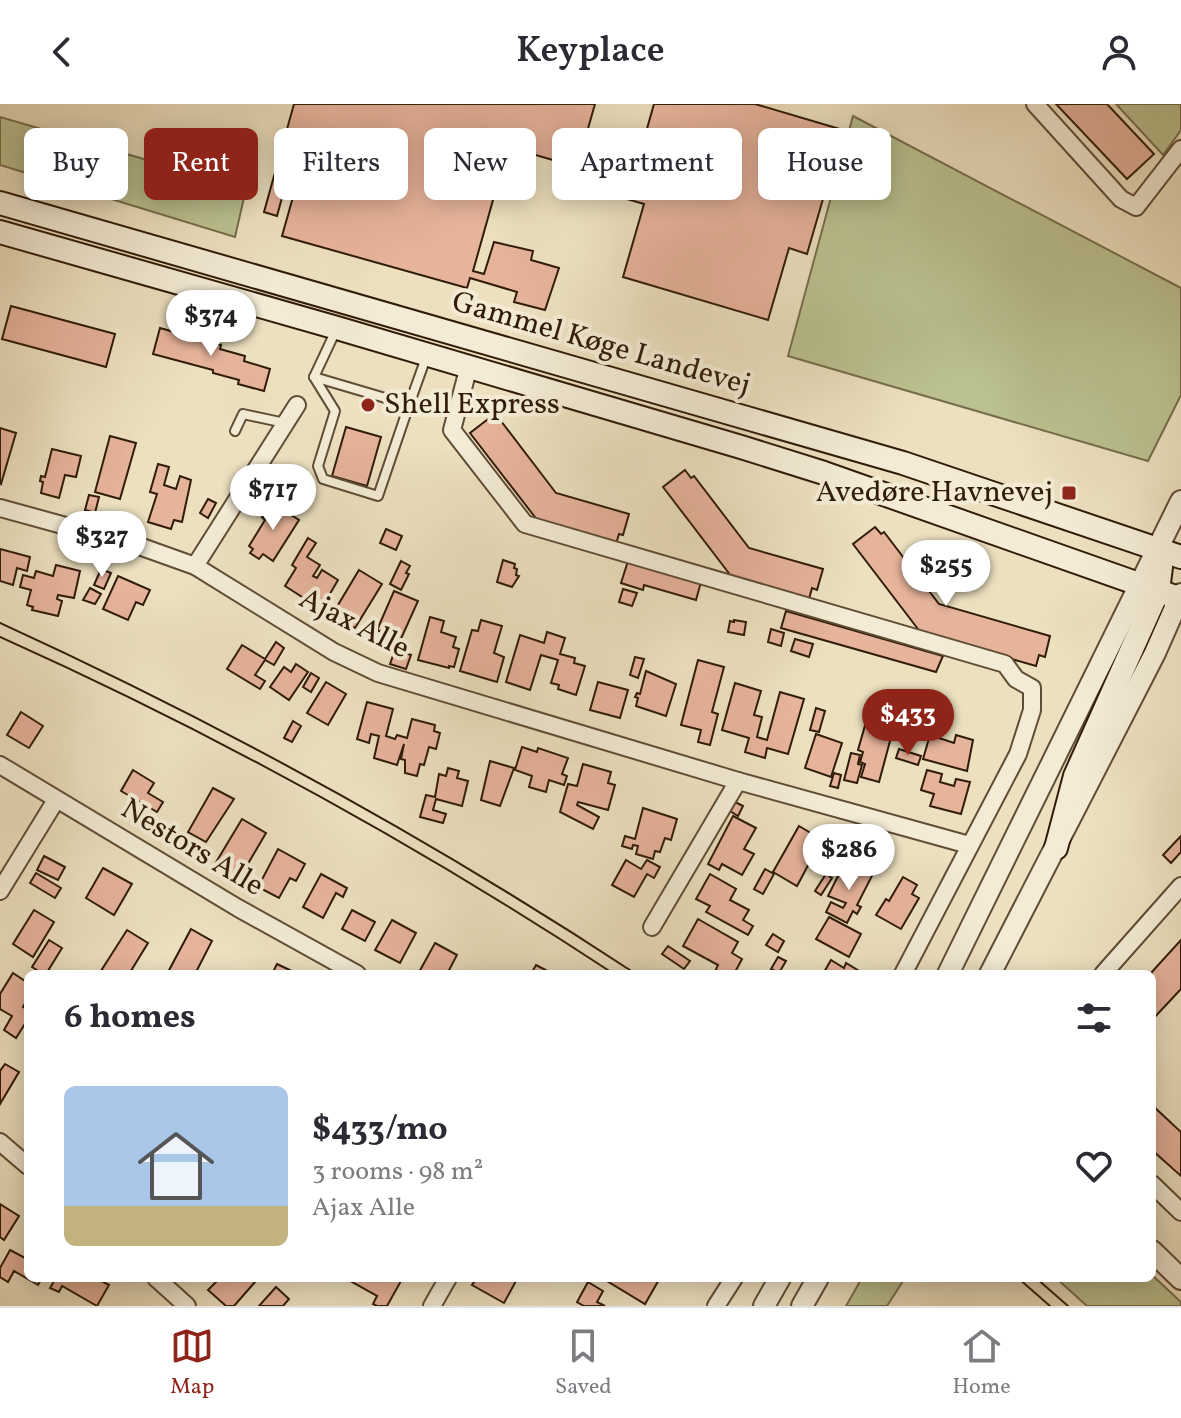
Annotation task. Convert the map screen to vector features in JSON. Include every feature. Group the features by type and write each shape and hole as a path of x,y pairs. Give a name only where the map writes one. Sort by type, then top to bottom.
{"main road":[{"name":"Gammel Køge Landevej","path":"0,203 903,463 1174,551"},
{"name":"Gammel Køge Landevej","path":"0,232 469,366 824,473 1168,593"},
{"path":"1056,848 1075,776 1168,593 1161,567 1174,551"}],"street":[{"path":"1035,104 1121,199 1136,207 1181,149"},
{"name":"Gammel Køge Landevej","path":"469,366 452,430 525,524 1005,664 1016,679 1032,688 1032,710 1018,754 969,845"},
{"path":"195,566 297,405"},
{"path":"1174,551 1181,501"},
{"name":"Ajax Alle","path":"0,508 139,546 195,566 334,652 378,673 738,781 969,845"},
{"path":"950,970 1168,593"},
{"name":"Nestors Alle","path":"0,765 238,908 350,970"},
{"path":"652,927 738,781"},
{"path":"0,891 56,800"},
{"path":"905,970 969,845"},
{"path":"992,970 1056,848"},
{"path":"1107,970 1181,886"},
{"path":"1000,970 1003,951"},
{"path":"0,1142 24,1163"},
{"path":"1156,1188 1181,1212"},
{"path":"1156,1255 1181,1279"},
{"path":"160,1282 187,1306"},
{"path":"172,1293 182,1282"},
{"path":"432,1306 446,1282"},
{"path":"716,1306 731,1282"},
{"path":"764,1306 778,1282"},
{"path":"802,1306 816,1282"}],"lane":[{"path":"314,377 337,328"},
{"path":"314,377 335,411 318,466 323,479 378,496 427,354"},
{"path":"314,377 409,405"},
{"path":"235,431 243,414 285,423"}],"green space":[{"path":"1116,104 1181,104 1181,130 1163,155"},
{"path":"853,116 876,128 850,128"},
{"path":"0,117 38,128 24,128 24,172 0,165"},
{"path":"891,136 1181,288 1181,395 1148,461 788,356 830,200 891,200"},
{"path":"128,154 144,159 144,200 243,200 235,237 114,200 128,200"},
{"path":"1156,1279 1181,1302 1181,1306 1087,1306 1060,1282 1156,1282"},
{"path":"860,1282 902,1282 887,1306 846,1306"}],"building":[{"path":"294,104 595,104 588,128 552,128 552,160 536,155 536,128 424,128 424,200 493,200 473,271 484,274 494,242 533,251 531,260 559,268 545,310 514,302 517,292 470,278 467,288 282,236 292,200 408,200 408,128 287,128"},
{"path":"654,104 755,104 836,128 758,128 758,200 823,200 807,254 789,248 768,320 623,277 644,204 630,200 742,200 742,128 647,128"},
{"path":"1056,104 1107,104 1154,154 1127,179"},
{"path":"274,176 274,200 281,200 277,216 264,212"},
{"path":"11,306 115,334 106,367 2,339"},
{"path":"160,328 221,345 220,349 245,356 244,361 270,369 264,391 238,384 239,380 213,373 213,370 153,354"},
{"path":"492,416 498,423 501,421 556,493 629,514 623,535 619,534 616,544 538,521 470,433"},
{"path":"346,427 381,437 367,486 332,476"},
{"path":"0,428 16,433 1,484 0,483"},
{"path":"110,436 136,443 120,499 95,492"},
{"path":"52,449 81,456 76,477 65,475 59,498 41,493 41,476 45,477"},
{"path":"158,464 169,467 164,485 176,489 180,476 191,480 182,522 174,520 171,529 148,522 157,494 150,492"},
{"path":"685,470 691,478 694,476 749,548 823,569 817,590 812,588 809,599 731,576 663,487"},
{"path":"89,495 99,497 95,513 85,510"},
{"path":"208,499 216,503 208,518 200,513"},
{"path":"271,502 299,520 273,561 263,554 259,559 250,553 253,549 249,546 265,520 262,517"},
{"path":"875,527 881,534 884,532 939,604 1050,636 1045,657 1039,655 1036,666 921,633 853,544"},
{"path":"386,529 402,536 396,550 380,543"},
{"path":"308,538 316,543 307,557 320,565 313,576 317,578 322,570 338,580 321,609 285,586 296,568 292,565"},
{"path":"0,549 30,557 27,571 17,568 13,585 0,581"},
{"path":"503,560 515,564 514,568 517,569 516,575 519,576 512,587 497,582"},
{"path":"401,561 410,566 401,590 390,584"},
{"path":"628,561 701,582 696,600 644,585 643,590 621,583"},
{"path":"56,565 80,571 74,598 58,595 57,599 62,601 58,616 32,610 33,607 27,605 31,590 20,587 23,575 34,578 36,571 53,576"},
{"path":"101,569 111,573 104,589 94,585"},
{"path":"359,570 382,584 355,628 332,615"},
{"path":"118,576 150,590 143,605 136,602 128,620 103,609"},
{"path":"90,588 101,594 95,604 83,600"},
{"path":"623,589 637,593 632,606 619,602"},
{"path":"394,591 418,601 400,641 377,630"},
{"path":"786,611 943,656 936,672 781,628"},
{"path":"430,617 444,621 441,632 456,637 453,647 459,649 454,667 418,660"},
{"path":"481,620 502,626 494,653 504,657 497,682 460,671 472,630 478,631"},
{"path":"730,621 746,622 744,635 728,632"},
{"path":"771,629 784,633 781,646 768,642"},
{"path":"547,632 565,638 560,654 575,658 574,663 585,666 576,695 551,683 558,660 541,655 530,690 506,682 520,635 544,643"},
{"path":"795,639 813,644 809,657 791,651"},
{"path":"276,642 284,648 274,665 265,660 255,675 265,681 260,689 227,669 242,645 265,659"},
{"path":"395,650 411,655 406,669 390,664"},
{"path":"635,657 644,659 638,678 630,675"},
{"path":"698,660 724,667 712,712 718,714 710,745 698,742 701,730 681,725"},
{"path":"296,664 308,672 289,700 270,687 284,667 291,672"},
{"path":"646,671 676,684 666,716 636,706 638,698 635,697 637,693 640,694"},
{"path":"311,673 319,678 311,692 303,687"},
{"path":"326,682 346,694 328,725 307,713"},
{"path":"598,682 628,690 620,718 590,710"},
{"path":"735,683 761,691 754,715 762,717 757,737 767,740 780,692 804,699 788,754 767,748 765,758 745,752 749,738 722,730"},
{"path":"367,702 393,709 386,736 407,738 412,719 435,725 434,731 440,733 436,749 429,747 417,776 405,773 405,760 401,759 404,744 397,765 374,758 379,736 371,734 369,743 357,739"},
{"path":"816,708 825,711 819,732 810,730"},
{"path":"870,708 897,715 879,782 861,777 865,764 860,762 863,752 858,750"},
{"path":"21,712 43,726 29,748 7,735"},
{"path":"293,721 301,726 292,742 284,738"},
{"path":"816,734 842,743 831,777 805,768"},
{"path":"930,735 954,743 956,735 973,740 967,771 923,759"},
{"path":"522,747 537,752 538,748 568,758 562,774 567,776 564,785 549,780 546,792 529,787 532,776 515,770"},
{"path":"899,749 921,756 918,765 896,758"},
{"path":"851,753 860,755 858,764 862,765 857,783 844,780"},
{"path":"490,761 514,768 500,806 481,800"},
{"path":"583,764 611,772 608,783 615,785 608,810 578,802 577,805 599,817 593,829 560,812 568,784 577,786"},
{"path":"448,768 459,771 457,778 468,781 462,806 436,799 433,810 446,814 443,823 420,817 426,795 435,797 439,774 446,776"},
{"path":"133,770 154,783 148,793 163,802 157,812 121,791"},
{"path":"927,770 942,774 940,782 954,786 956,779 970,782 961,814 930,806 934,794 921,790"},
{"path":"834,773 841,775 838,788 830,786"},
{"path":"213,788 234,799 206,842 188,832"},
{"path":"735,802 743,806 738,816 730,811"},
{"path":"643,808 677,819 671,840 665,838 660,852 655,851 653,859 636,854 638,846 633,845 632,849 622,846 625,836 635,839"},
{"path":"733,816 756,828 744,849 754,854 742,875 722,864 719,870 708,864"},
{"path":"242,819 266,833 239,879 215,864"},
{"path":"799,826 831,845 821,864 812,858 797,886 773,872"},
{"path":"1181,836 1181,852 1171,863 1163,855"},
{"path":"278,849 305,864 296,881 290,878 279,898 258,887"},
{"path":"44,856 65,867 58,880 37,870"},
{"path":"626,860 641,869 647,860 660,867 654,878 647,874 634,897 612,885"},
{"path":"861,865 874,872 857,905 861,907 857,914 853,911 847,923 826,912 831,902 843,908 846,903 828,896 842,868 856,875"},
{"path":"103,868 132,884 114,915 86,898"},
{"path":"765,869 774,874 763,894 754,889"},
{"path":"36,873 61,888 55,898 30,883"},
{"path":"321,874 347,888 343,897 336,893 323,918 303,907"},
{"path":"710,874 736,889 730,900 749,910 743,920 753,926 748,935 706,912 710,906 696,899"},
{"path":"826,874 832,878 821,895 815,891"},
{"path":"903,877 917,885 912,894 919,898 901,929 876,915 886,899 889,901"},
{"path":"34,910 54,922 33,957 13,944"},
{"path":"352,910 375,922 365,941 342,929"},
{"path":"829,917 861,934 849,957 816,939"},
{"path":"698,919 738,942 732,953 742,959 736,970 716,970 718,965 683,946"},
{"path":"392,920 416,933 400,963 375,950"},
{"path":"191,929 212,941 197,970 169,970"},
{"path":"127,930 148,943 131,970 102,970"},
{"path":"773,934 784,941 778,952 766,945"},
{"path":"49,940 62,948 48,970 32,967"},
{"path":"1181,940 1181,989 1156,1016 1156,970"},
{"path":"435,943 457,955 449,970 420,970"},
{"path":"668,946 690,961 684,969 662,954"},
{"path":"778,957 786,961 781,970 771,969"},
{"path":"831,960 844,968 846,963 857,970 825,970"},
{"path":"277,964 290,970 274,970"},
{"path":"13,973 24,980 24,1025 16,1038 4,1030 12,1016 0,1009 0,994"},
{"path":"5,1064 19,1072 0,1104 0,1071"},
{"path":"1156,1109 1181,1132 1181,1176 1156,1154"},
{"path":"0,1204 19,1216 4,1240 0,1237"},
{"path":"10,1250 24,1257 24,1277 14,1271 8,1282 0,1277 0,1268"},
{"path":"54,1282 103,1282 109,1285 97,1306 62,1286 59,1292 50,1288"},
{"path":"216,1282 255,1282 234,1306 226,1306 208,1290"},
{"path":"352,1282 400,1282 387,1306 373,1304 377,1296"},
{"path":"474,1282 515,1282 504,1303 472,1285"},
{"path":"588,1282 603,1291 597,1302 605,1306 584,1306 577,1302"},
{"path":"609,1282 658,1282 645,1304"},
{"path":"276,1287 289,1299 283,1306 259,1306"}],"tram line":[{"path":"0,623 165,702 325,786 482,877 630,970"},
{"path":"0,637 159,712 314,793 465,880 608,970"},
{"path":"1023,1282 1050,1306"},
{"path":"1041,1282 1068,1306"}],"place":[{"name":"Shell Express","path":"368,405"},
{"name":"Avedøre Havnevej","path":"1069,493"}]}
